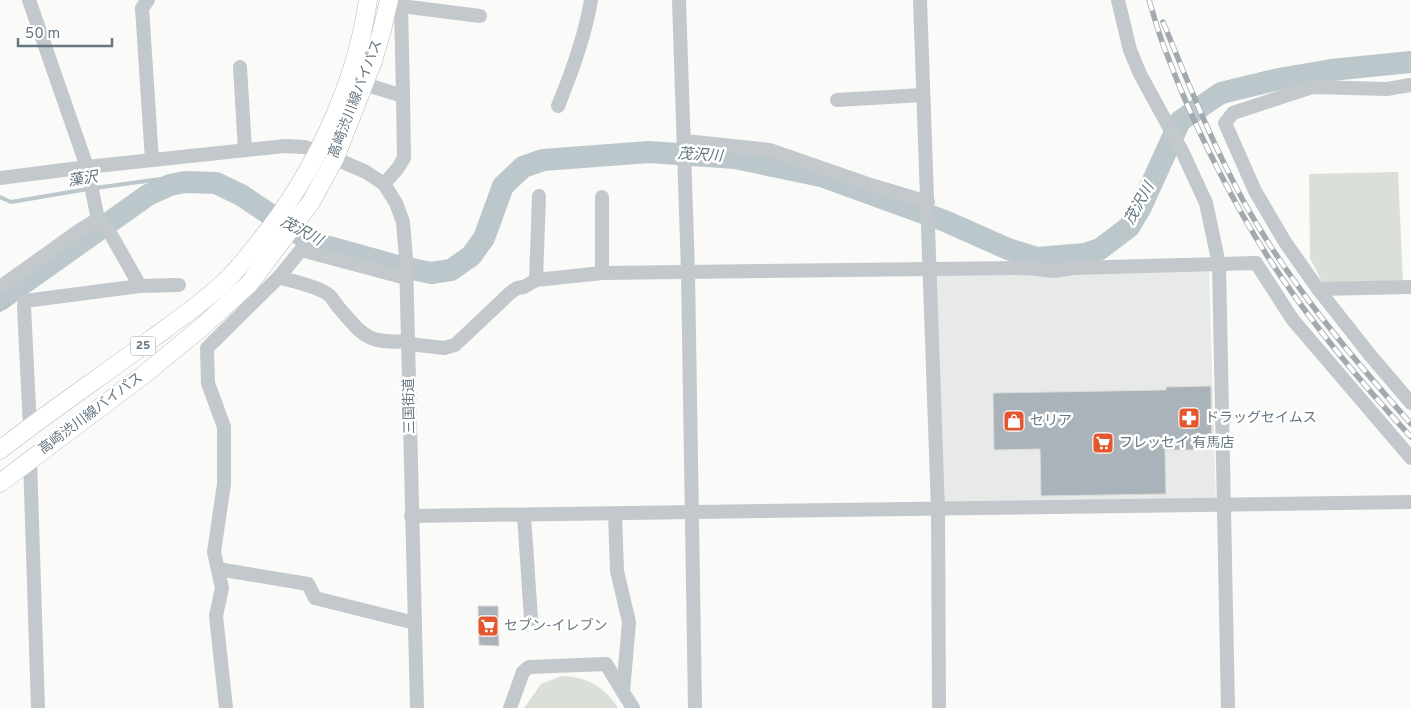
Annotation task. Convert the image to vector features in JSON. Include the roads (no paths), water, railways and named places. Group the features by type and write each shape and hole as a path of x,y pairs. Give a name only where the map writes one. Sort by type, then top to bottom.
{"main road":[{"name":"高崎渋川線バイパス","path":"0,483 146,372 202,327 250,284 285,224 337,108 366,19 368,0"},
{"name":"高崎渋川線バイパス","path":"0,450 142,347 220,287 285,224 324,180 335,158 364,84 382,30 389,0"}],"street":[{"path":"29,0 87,167 98,220 110,233 140,286"},
{"path":"148,0 142,8 152,160"},
{"path":"558,106 570,78 588,20 591,0"},
{"path":"679,0 688,272 695,708"},
{"path":"920,0 938,510 939,708"},
{"path":"1118,0 1130,50 1140,74 1182,151 1206,204 1219,264 1228,708"},
{"path":"384,184 404,158 401,6 480,16"},
{"path":"240,67 245,150"},
{"path":"364,84 403,96"},
{"path":"1411,85 1387,89 1312,87 1233,113 1225,123 1255,191 1285,242 1318,289 1411,403"},
{"path":"837,100 923,95"},
{"path":"685,143 770,150 874,186 928,202"},
{"name":"三国街道","path":"0,178 286,146 318,151 366,172 384,184 396,204 403,222 406,259 417,708"},
{"path":"536,280 540,196"},
{"path":"602,198 602,273"},
{"path":"0,287 80,230 98,220"},
{"path":"226,708 216,616 222,588 214,552 224,484 224,427 208,382 207,348 279,277 301,250 406,278"},
{"path":"279,277 312,287 329,296 360,332 369,338 388,343 409,343 444,348 455,344 517,288 524,287 536,280 602,273 1027,268 1054,271 1072,268 1256,263 1294,320 1411,458"},
{"path":"30,427 25,300 140,286 179,285"},
{"path":"1318,289 1411,287"},
{"path":"30,460 38,708"},
{"path":"411,516 1411,502"},
{"path":"615,514 617,571 630,622 623,692"},
{"path":"524,515 531,619"},
{"path":"218,569 308,584 315,598 415,623"},
{"path":"510,708 522,672 529,666 606,664 633,708"}],"waterway":[{"name":"茂沢川","path":"0,300 148,195 170,185 185,182 216,183 241,195 315,243 431,273 451,270 471,256 484,238 503,186 523,167 543,160 649,152 735,158 821,176 945,221 1008,249 1037,258 1085,254 1100,249 1129,227 1141,207 1180,121 1221,93 1279,79 1331,70 1411,62"},
{"name":"藻沢","path":"95,188 161,179 170,185"},
{"name":"藻沢","path":"0,197 11,202 88,189"}],"railway":[{"path":"1149,0 1162,43 1193,117 1221,176 1242,214 1279,274 1320,331 1411,437"},
{"path":"1163,22 1221,158 1262,232 1280,261 1322,318 1411,424"}],"place":[{"name":"ドラッグセイムス","path":"1189,418"},
{"name":"セリア","path":"1014,421"},
{"name":"フレッセイ 有馬店","path":"1103,443"},
{"name":"セブン-イレブン","path":"488,626"}]}
